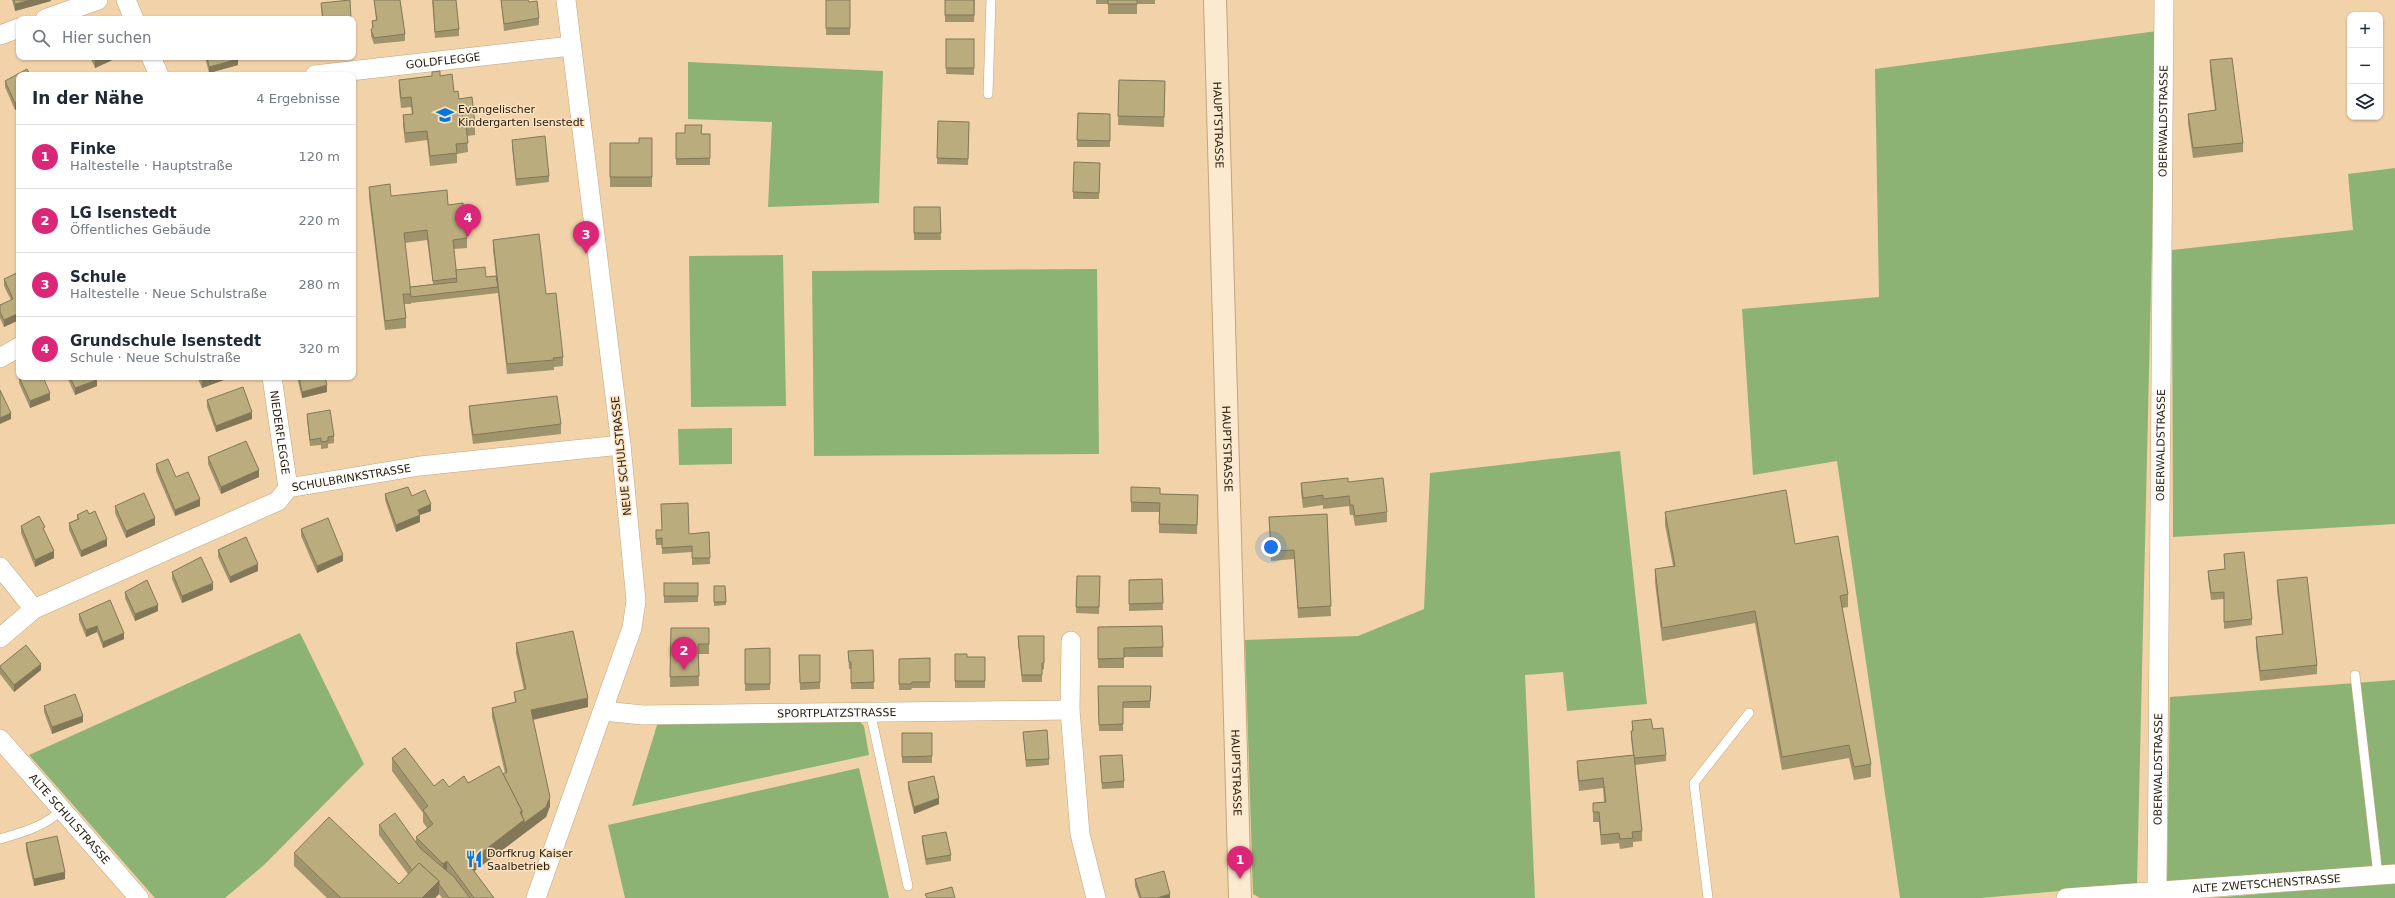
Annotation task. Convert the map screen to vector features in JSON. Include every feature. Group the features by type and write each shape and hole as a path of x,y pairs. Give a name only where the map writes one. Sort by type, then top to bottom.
{"main road":[{"name":"HAUPTSTRASSE","path":"1215,0 1240,898"}],"street":[{"path":"53,16 98,0"},
{"path":"126,0 133,16"},
{"name":"NEUE SCHULSTRASSE","path":"536,898 632,628 636,601 621,446 566,0"},
{"name":"OBERWALDSTRASSE","path":"2157,890 2164,0"},
{"path":"0,35 16,29"},
{"name":"GOLDFLEGGE","path":"341,72 571,46"},
{"path":"152,60 158,72"},
{"path":"0,358 16,349"},
{"name":"NIEDERFLEGGE","path":"272,380 288,488"},
{"name":"SCHULBRINKSTRASSE","path":"0,638 34,609 278,501 288,488 420,466 621,446"},
{"path":"0,567 34,609"},
{"path":"1071,641 1070,710 1080,834 1096,898"},
{"name":"SPORTPLATZSTRASSE","path":"603,711 643,715 870,711 1070,710"},
{"name":"ALTE SCHULSTRASSE","path":"0,739 139,898"},
{"name":"ALTE ZWETSCHENSTRASSE","path":"2066,898 2386,874"}],"lane":[{"path":"988,94 991,0"},
{"path":"2355,675 2386,874"},
{"path":"870,711 908,886"},
{"path":"1708,898 1694,783 1749,713"},
{"path":"0,839 35,829 49,822 62,810"}],"green space":[{"path":"2157,31 2137,884 1981,898 1900,898 1837,461 1753,475 1742,309 1879,297 1875,69"},
{"path":"688,62 883,71 879,203 768,207 772,122 688,119"},
{"path":"2395,168 2395,524 2173,537 2172,250 2353,230 2348,174"},
{"path":"783,255 786,406 691,407 689,256"},
{"path":"1097,269 1099,454 814,456 812,271"},
{"path":"732,428 732,464 679,465 678,429"},
{"path":"1620,451 1647,704 1567,711 1563,672 1525,675 1535,898 1260,898 1253,894 1245,640 1358,636 1424,609 1430,473"},
{"path":"300,633 364,764 264,865 225,898 155,898 29,755"},
{"path":"2395,680 2395,866 2167,881 2170,697"},
{"path":"857,719 864,726 869,755 632,806 658,722"},
{"path":"859,768 889,898 625,898 608,825"},
{"path":"2395,883 2395,898 2210,898"}],"building":[{"path":"14,0 31,0 15,4"},
{"path":"350,0 351,16 323,16 321,3"},
{"path":"374,0 400,0 405,34 374,38 371,30 373,27 372,21 377,20"},
{"path":"433,0 456,0 459,29 435,32"},
{"path":"501,0 528,0 529,2 537,1 539,18 504,24"},
{"path":"826,0 850,0 850,28 826,28"},
{"path":"945,0 974,0 974,15 945,15"},
{"path":"1108,0 1137,0 1137,4 1108,4"},
{"path":"946,39 974,39 974,68 946,68"},
{"path":"2232,58 2243,143 2193,148 2188,114 2216,110 2210,60"},
{"path":"208,60 234,60 209,67"},
{"path":"27,69 28,72 22,72"},
{"path":"440,71 440,76 452,74 454,92 458,91 459,99 472,97 475,125 466,126 468,143 456,144 457,153 430,156 427,131 405,133 403,115 413,114 411,97 401,98 399,80 432,76 432,72"},
{"path":"16,75 15,103 5,81"},
{"path":"1119,80 1165,81 1164,117 1118,116"},
{"path":"1078,113 1110,114 1110,141 1077,140"},
{"path":"938,121 969,122 968,159 937,158"},
{"path":"685,125 702,125 701,134 710,134 710,158 676,159 676,133 685,133"},
{"path":"545,136 549,176 516,179 512,140"},
{"path":"639,138 652,138 652,177 610,177 610,143 639,143"},
{"path":"1074,162 1100,163 1099,193 1073,192"},
{"path":"390,184 391,196 447,190 448,205 463,203 467,238 453,240 457,278 433,281 427,230 404,233 411,294 403,294 406,318 385,321 369,187"},
{"path":"914,207 940,207 941,233 914,233"},
{"path":"539,234 546,294 556,293 563,357 553,358 554,360 507,364 493,240"},
{"path":"485,267 486,277 496,276 498,287 411,297 410,287 457,282 456,270"},
{"path":"16,273 16,314 4,320 0,312 0,305 13,299 4,279"},
{"path":"20,380 44,380 50,393 30,401"},
{"path":"71,380 97,380 75,388"},
{"path":"300,380 326,380 327,385 302,392"},
{"path":"243,387 252,412 216,426 207,400"},
{"path":"0,390 11,413 0,418"},
{"path":"557,396 561,424 473,435 469,406"},
{"path":"330,410 334,436 328,437 328,441 321,442 321,438 310,440 307,414"},
{"path":"246,441 259,470 221,487 208,457"},
{"path":"168,459 176,477 188,472 200,499 175,510 156,464"},
{"path":"1348,478 1348,482 1383,478 1387,512 1355,516 1353,505 1350,505 1349,496 1323,499 1323,495 1303,498 1301,483"},
{"path":"408,487 412,496 425,490 431,504 418,510 420,515 396,525 385,494"},
{"path":"1131,487 1160,488 1160,494 1198,495 1197,525 1159,524 1160,503 1131,502"},
{"path":"1786,490 1795,544 1838,536 1848,594 1840,596 1871,764 1854,767 1849,745 1782,757 1755,611 1662,628 1655,569 1675,566 1665,512"},
{"path":"144,493 155,518 126,531 115,506"},
{"path":"688,503 689,534 709,532 710,558 692,558 692,546 662,548 662,538 656,539 656,530 662,530 661,504"},
{"path":"87,510 89,514 95,511 107,539 81,551 69,523 79,519 77,515"},
{"path":"1327,514 1331,606 1298,608 1294,550 1271,551 1269,517"},
{"path":"39,516 54,551 35,560 21,526"},
{"path":"328,518 343,555 317,566 301,529"},
{"path":"246,537 258,564 230,577 218,550"},
{"path":"2244,552 2252,619 2224,622 2224,592 2211,593 2208,571 2225,569 2224,554"},
{"path":"201,557 213,583 182,596 172,572"},
{"path":"1077,576 1100,576 1099,607 1076,607"},
{"path":"2307,577 2317,665 2260,671 2256,637 2283,634 2277,580"},
{"path":"1162,579 1163,603 1129,604 1129,580"},
{"path":"147,580 158,605 135,614 125,592"},
{"path":"664,583 698,583 698,596 664,596"},
{"path":"714,586 725,586 726,602 714,602"},
{"path":"110,600 124,633 103,642 97,626 86,630 79,614"},
{"path":"1162,626 1163,647 1124,648 1124,658 1098,659 1098,627"},
{"path":"671,628 709,628 709,644 698,644 699,676 670,677"},
{"path":"573,631 588,698 531,710 550,797 546,807 524,823 521,814 522,811 503,774 507,772 492,708 516,702 514,692 526,689 516,643"},
{"path":"1018,636 1044,636 1044,663 1042,663 1042,675 1022,675"},
{"path":"26,645 41,664 14,685 0,666"},
{"path":"770,648 770,684 745,684 745,649"},
{"path":"873,650 874,682 851,683 851,662 849,662 848,651"},
{"path":"955,654 967,654 967,657 985,657 985,681 955,681"},
{"path":"799,655 820,655 820,682 800,683"},
{"path":"930,658 930,682 899,684 899,659"},
{"path":"1098,686 1151,686 1150,701 1123,702 1123,724 1099,725"},
{"path":"75,694 83,716 52,727 44,706"},
{"path":"1651,719 1653,729 1663,728 1666,755 1634,758 1631,731 1633,731 1632,721"},
{"path":"1047,730 1049,759 1026,760 1023,732"},
{"path":"902,733 932,733 932,756 902,757"},
{"path":"405,748 434,786 443,779 449,787 464,776 468,783 499,766 522,811 520,812 524,820 468,863 494,898 474,898 447,861 443,864 416,837 433,824 423,810 428,806 392,758"},
{"path":"1122,755 1124,781 1102,783 1100,756"},
{"path":"1634,755 1642,831 1632,832 1633,838 1620,839 1619,833 1601,835 1599,812 1593,812 1593,803 1606,802 1603,778 1579,781 1577,761"},
{"path":"934,776 939,798 914,807 908,782"},
{"path":"395,813 420,848 454,877 470,898 449,898 439,884 439,881 419,863 412,870 379,825"},
{"path":"329,817 399,884 419,863 439,881 422,898 341,898 294,853"},
{"path":"946,832 951,855 926,859 922,836"},
{"path":"57,836 65,872 34,879 26,843"},
{"path":"1164,871 1170,894 1157,898 1141,898 1135,879"},
{"path":"952,887 955,898 927,898 925,894"}],"place":[{"name":"Evangelischer Kindergarten Isenstedt","path":"445,115"},
{"name":"Grundschule Isenstedt","path":"468,237"},
{"name":"Schule","path":"586,254"},
{"name":"LG Isenstedt","path":"684,670"},
{"name":"Dorfkrug Kaiser Saalbetrieb","path":"474,859"},
{"name":"Finke","path":"1240,879"}]}
